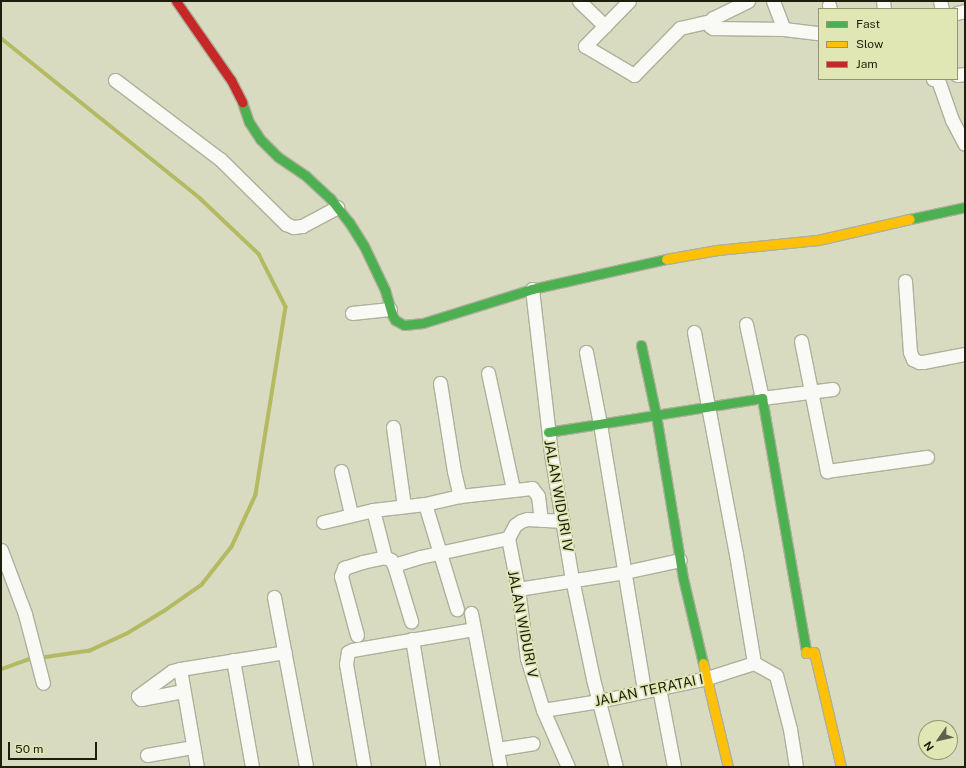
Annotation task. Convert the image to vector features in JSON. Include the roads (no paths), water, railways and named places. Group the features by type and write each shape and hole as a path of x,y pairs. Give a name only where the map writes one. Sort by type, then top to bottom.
{"street":[{"path":"176,1 230,80 253,130 260,140 278,157 306,176 337,207 349,222 364,246 385,290 390,309 395,320 404,325 414,325 532,290 694,254 717,250 818,240 965,207"},
{"path":"579,1 605,26"},
{"path":"629,1 585,46 634,75 680,28 710,21 748,1"},
{"path":"773,1 784,29"},
{"path":"710,21 710,26 713,28 784,29 818,33"},
{"path":"115,80 220,159 286,224 293,227 302,226 337,207"},
{"path":"937,80 952,120 965,143"},
{"path":"905,281 910,352 913,359 923,362 965,354"},
{"name":"JALAN WIDURI IV","path":"532,290 548,432 572,579 599,701 616,767"},
{"path":"352,313 390,309"},
{"path":"746,324 762,398 806,653 814,652 841,767"},
{"path":"694,332 736,554 754,663 776,675 790,729 796,767"},
{"path":"801,341 827,471 927,456"},
{"path":"641,345 656,415 683,578 728,767"},
{"path":"586,352 600,424 644,691"},
{"path":"488,373 513,489"},
{"path":"440,383 454,471 460,496"},
{"path":"548,432 832,388"},
{"path":"393,427 404,506"},
{"path":"341,471 351,514"},
{"path":"323,522 351,514 373,510 425,504 460,496 532,488 538,496 541,520"},
{"path":"425,504 457,609"},
{"path":"373,510 411,621"},
{"path":"357,635 341,576 341,572 348,566 440,553 508,538 515,525 521,521 563,521"},
{"name":"JALAN WIDURI V","path":"508,538 518,589 527,658 543,710 568,767"},
{"path":"1,550 25,614 43,681"},
{"path":"518,589 572,579 625,572 680,560"},
{"path":"274,597 306,767"},
{"path":"471,613 500,767"},
{"path":"364,767 346,664 347,654 352,650 473,629"},
{"path":"412,639 433,767"},
{"path":"183,691 141,699 138,696 172,671 285,652"},
{"path":"233,660 252,767"},
{"name":"JALAN TERATAI I","path":"543,710 599,701 707,678 754,663"},
{"path":"180,669 197,767"},
{"path":"659,688 674,767"},
{"path":"497,749 533,743"},
{"path":"147,755 193,747"}],"waterway":[{"path":"1,38 201,199 259,254 286,307 256,495 232,547 202,585 165,611 127,634 90,651 28,660 1,670"}]}
